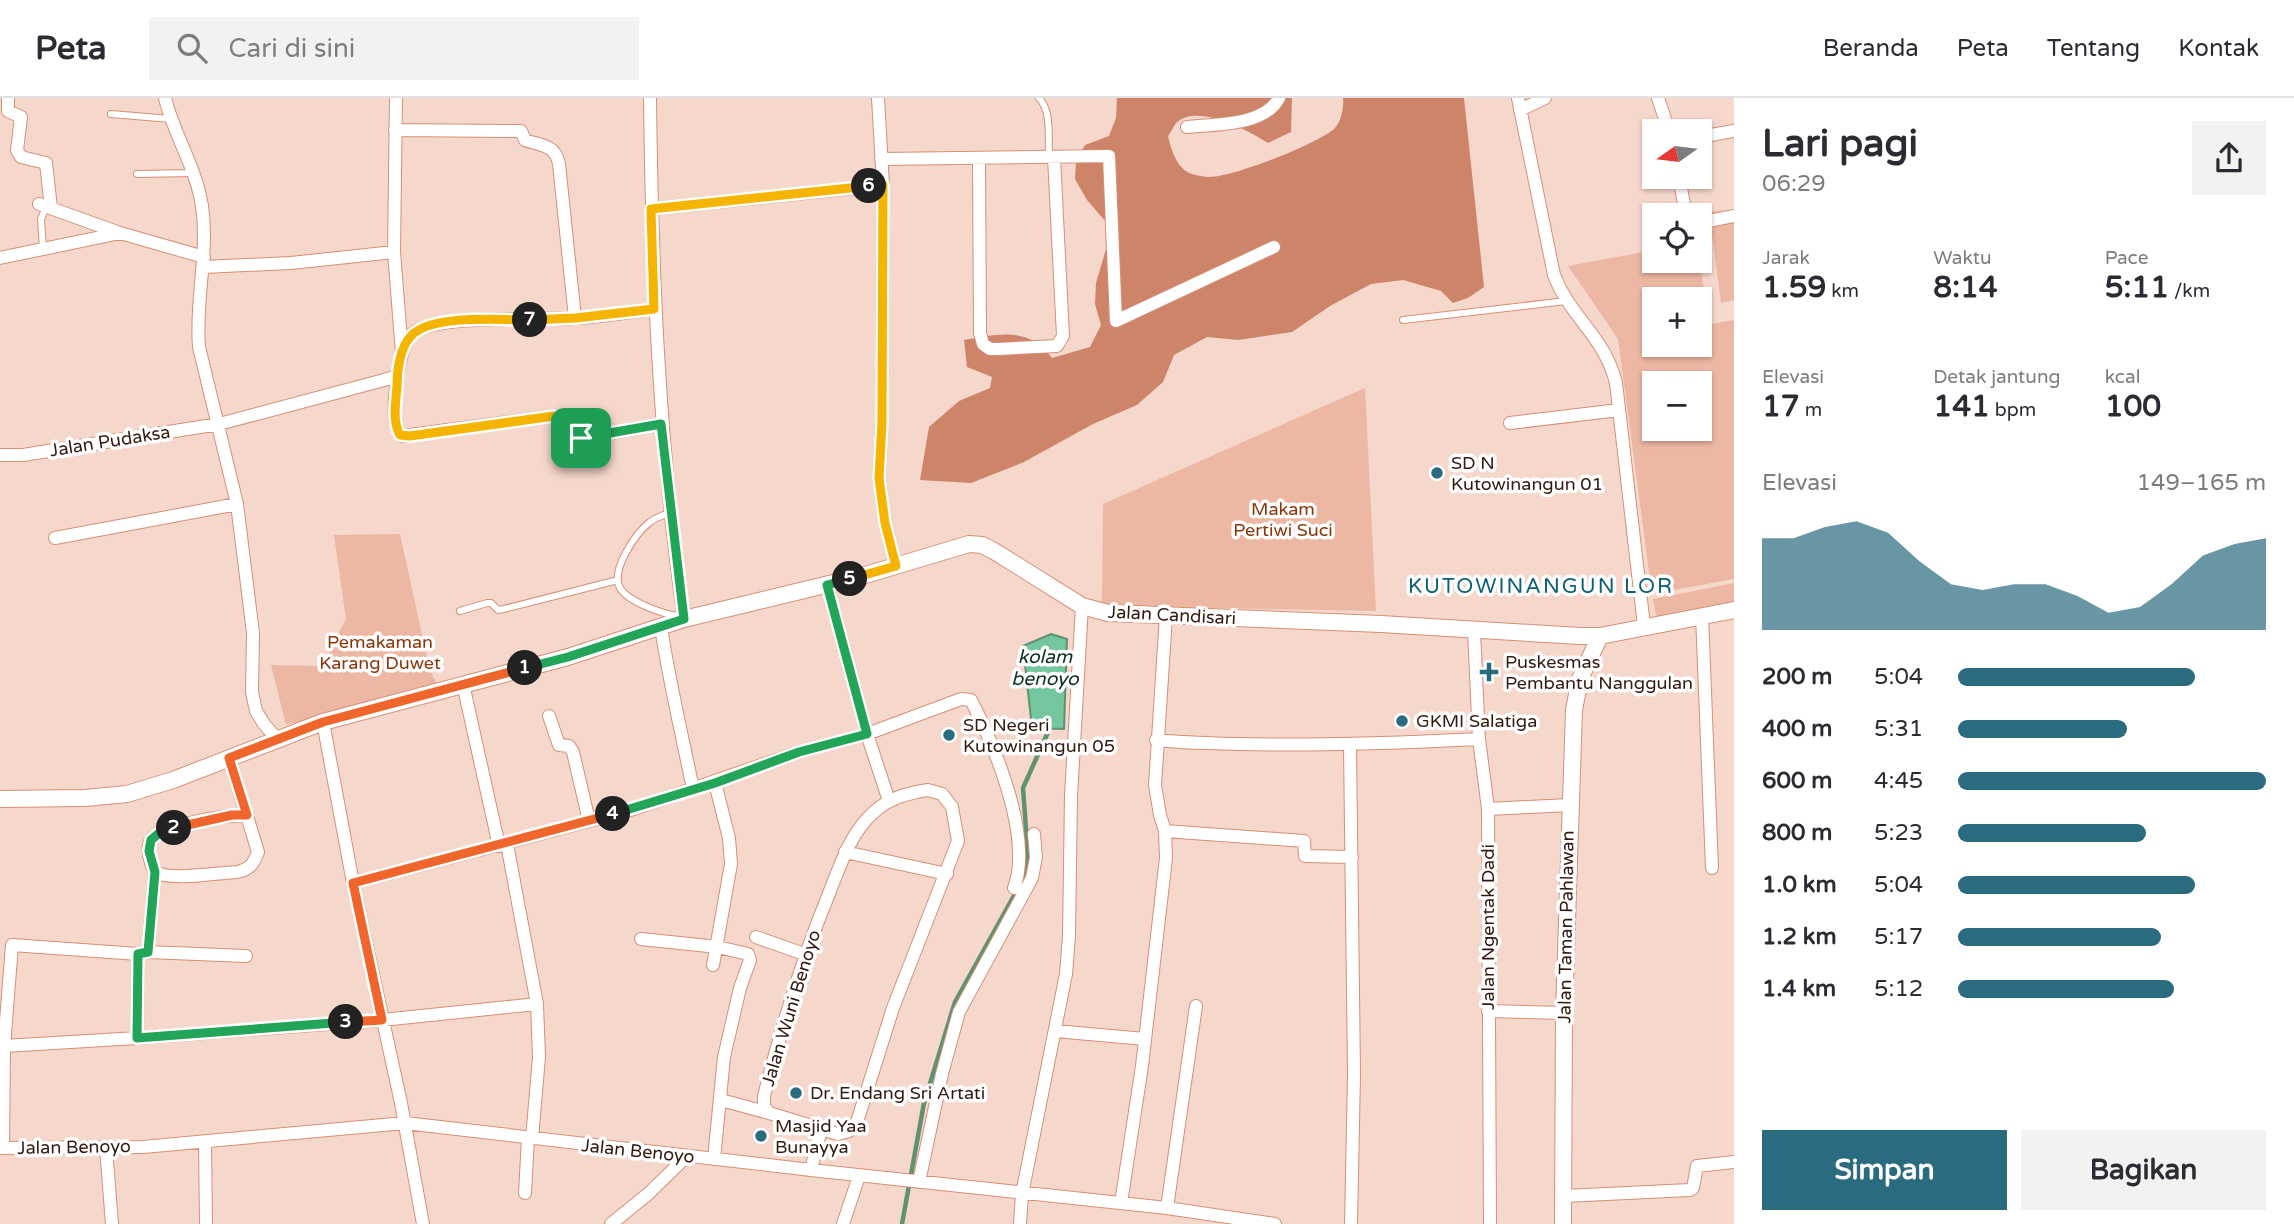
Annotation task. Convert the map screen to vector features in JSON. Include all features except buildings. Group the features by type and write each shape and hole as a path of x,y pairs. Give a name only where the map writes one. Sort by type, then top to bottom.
{"street":[{"path":"8,98 8,111 21,117 18,150 21,157 46,163 45,206 203,262 291,263 394,252"},
{"path":"165,98 195,173 204,219 197,325 199,346 237,504 253,633 250,672 252,692 256,710 277,739"},
{"path":"396,98 394,252 402,354"},
{"path":"650,98 654,309 661,424 684,618"},
{"path":"878,98 883,185 882,423 879,478 885,523 896,566"},
{"path":"1187,127 1254,119 1274,107 1279,98"},
{"path":"1545,98 1519,104 1554,275 1566,301 1601,345 1611,363 1644,626"},
{"path":"1658,98 1664,119"},
{"path":"395,130 521,131 525,139 545,144 554,151 559,164 575,318"},
{"path":"1712,135 1734,131"},
{"path":"881,159 1109,156 1116,321 1274,247"},
{"path":"979,158 981,333 983,344 990,349 997,349 1057,346 1063,336 1051,157"},
{"path":"651,209 883,185"},
{"path":"1712,220 1734,216"},
{"path":"0,258 120,233"},
{"path":"654,309 575,318 449,322 426,326 411,335 402,354 397,376 396,423 402,436 554,416 559,419 565,433 576,439 661,424"},
{"name":"Jalan Pudaksa","path":"0,455 61,450 219,424 397,376"},
{"path":"1510,423 1619,410"},
{"path":"55,538 237,504"},
{"name":"Jalan Candisari","path":"0,799 85,799 127,793 173,780 323,722 568,657 684,618 827,585 969,544 982,545 1082,606 1108,612 1600,636 1734,610"},
{"path":"811,1170 821,1129 844,1133 857,1122 893,1008 958,841 953,807 942,794 928,790 889,801 867,734 827,585"},
{"path":"1020,1224 1022,1194 1066,974 1071,808 1082,606"},
{"path":"1702,615 1712,868"},
{"path":"1121,1203 1145,1039 1166,858 1166,831 1160,815 1155,785 1166,616"},
{"path":"661,627 669,681 693,789"},
{"name":"Jalan Ngentak Dadi","path":"1474,631 1479,739 1488,809 1490,1224"},
{"name":"Jalan Taman Pahlawan","path":"1563,1224 1569,805 1577,694 1580,679 1600,636"},
{"path":"463,684 503,845 537,1004 539,1057 525,1193"},
{"path":"353,883 589,821 715,783 799,752 867,734 961,699 970,699 1006,781 1032,878 959,1012 912,1181"},
{"path":"549,716 559,745 569,746 573,750 589,821"},
{"path":"323,722 423,1224"},
{"path":"1156,740 1188,743 1350,745 1479,739"},
{"path":"1350,745 1354,1074 1351,1224"},
{"path":"155,872 172,875 237,872 254,864 258,852 229,758"},
{"path":"713,965 731,864 729,838 715,783"},
{"name":"Jalan Wuni Benoyo","path":"821,1129 769,1113 764,1106 764,1096 804,954 845,852 855,834 873,812 889,801"},
{"path":"1488,809 1569,805"},
{"path":"137,1038 143,953 155,872 149,851 151,840 158,834 188,824 232,815 247,815"},
{"path":"1166,831 1304,841 1305,856 1352,857"},
{"path":"1014,888 1028,860 1034,834"},
{"path":"845,852 947,874"},
{"path":"756,937 804,954"},
{"path":"641,939 718,947 748,954 750,960 732,1019 724,1057 714,1159"},
{"path":"2,1148 4,1046 12,945 246,956"},
{"path":"4,1046 382,1020 537,1004"},
{"path":"1167,1208 1196,1006"},
{"path":"1488,1011 1564,1013"},
{"path":"1055,1031 1145,1039"},
{"path":"721,1100 769,1113"},
{"name":"Jalan Benoyo","path":"2,1148 106,1148 205,1142 405,1123 859,1176 1167,1208 1201,1219 1275,1224"},
{"path":"205,1142 206,1224"},
{"path":"106,1148 112,1224"},
{"path":"611,1224 648,1194 687,1156"},
{"path":"1564,1196 1689,1190 1693,1188 1697,1166 1734,1163"},
{"path":"844,1224 859,1176"}],"lane":[{"path":"1039,98 1044,103 1051,157"},
{"path":"111,114 171,118"},
{"path":"137,173 195,173"},
{"path":"43,249 41,219 45,206"},
{"path":"1403,320 1566,301"},
{"path":"672,513 659,517 640,533 622,560 618,580 623,591 648,607 684,618"},
{"path":"460,611 487,603 491,603 498,610 504,609 618,580"}],"green space":[{"path":"1734,209 1734,300 1721,303 1712,235 1712,212"},
{"path":"1642,252 1642,273 1701,273 1704,287 1642,287 1642,357 1712,357 1712,324 1734,320 1734,579 1652,594 1618,339 1568,266"},
{"name":"Makam Pertiwi Suci","path":"1365,388 1376,611 1102,606 1103,504"},
{"name":"Pemakaman Karang Duwet","path":"400,534 429,667 437,685 286,725 271,665 322,666 346,619 334,535"},
{"path":"1734,583 1734,608 1657,621 1653,599"}],"shaded area":[{"path":"1117,98 1292,98 1291,132 1268,143 1236,126 1210,117 1186,117 1177,122 1168,136 1177,162 1189,173 1210,177 1255,166 1326,135 1339,122 1343,98 1464,98 1484,287 1468,298 1453,303 1441,291 1403,280 1371,284 1330,306 1292,332 1238,340 1207,337 1174,355 1163,382 1137,405 1093,424 1024,462 971,483 920,480 929,427 959,401 990,388 992,377 967,367 964,340 1001,335 1023,337 1043,348 1052,358 1090,347 1101,325 1095,304 1096,283 1112,229 1087,200 1075,179 1076,161 1085,145 1109,136 1116,118"}],"water":[{"name":"kolam benoyo","path":"1051,634 1067,639 1064,729 1032,728 1023,646"}],"waterway":[{"path":"902,1224 924,1103 955,1002 1021,883 1028,857 1023,788 1049,730"}],"place":[{"name":"SD N Kutowinangun 01","path":"1437,473"},
{"name":"Puskesmas Pembantu Nanggulan","path":"1489,672"},
{"name":"GKMI Salatiga","path":"1402,721"},
{"name":"SD Negeri Kutowinangun 05","path":"949,735"},
{"name":"Dr. Endang Sri Artati","path":"796,1093"},
{"name":"Masjid Yaa Bunayya","path":"761,1136"}],"district":[{"name":"KUTOWINANGUN LOR","path":"1541,586"}],"route":[{"path":"883,185 882,423 879,478 885,523 896,566 827,585 867,734 799,752 634,809 353,883 382,1020 137,1038 138,954 148,952 155,872 149,851 151,840 158,834 177,827 232,815 247,815 229,758 323,722 568,657 684,619 661,424 581,438 568,436 558,417 554,416 410,436 400,435 396,417 397,376 402,354 411,335 426,326 449,322 575,318 654,309 651,209 883,185"}]}
